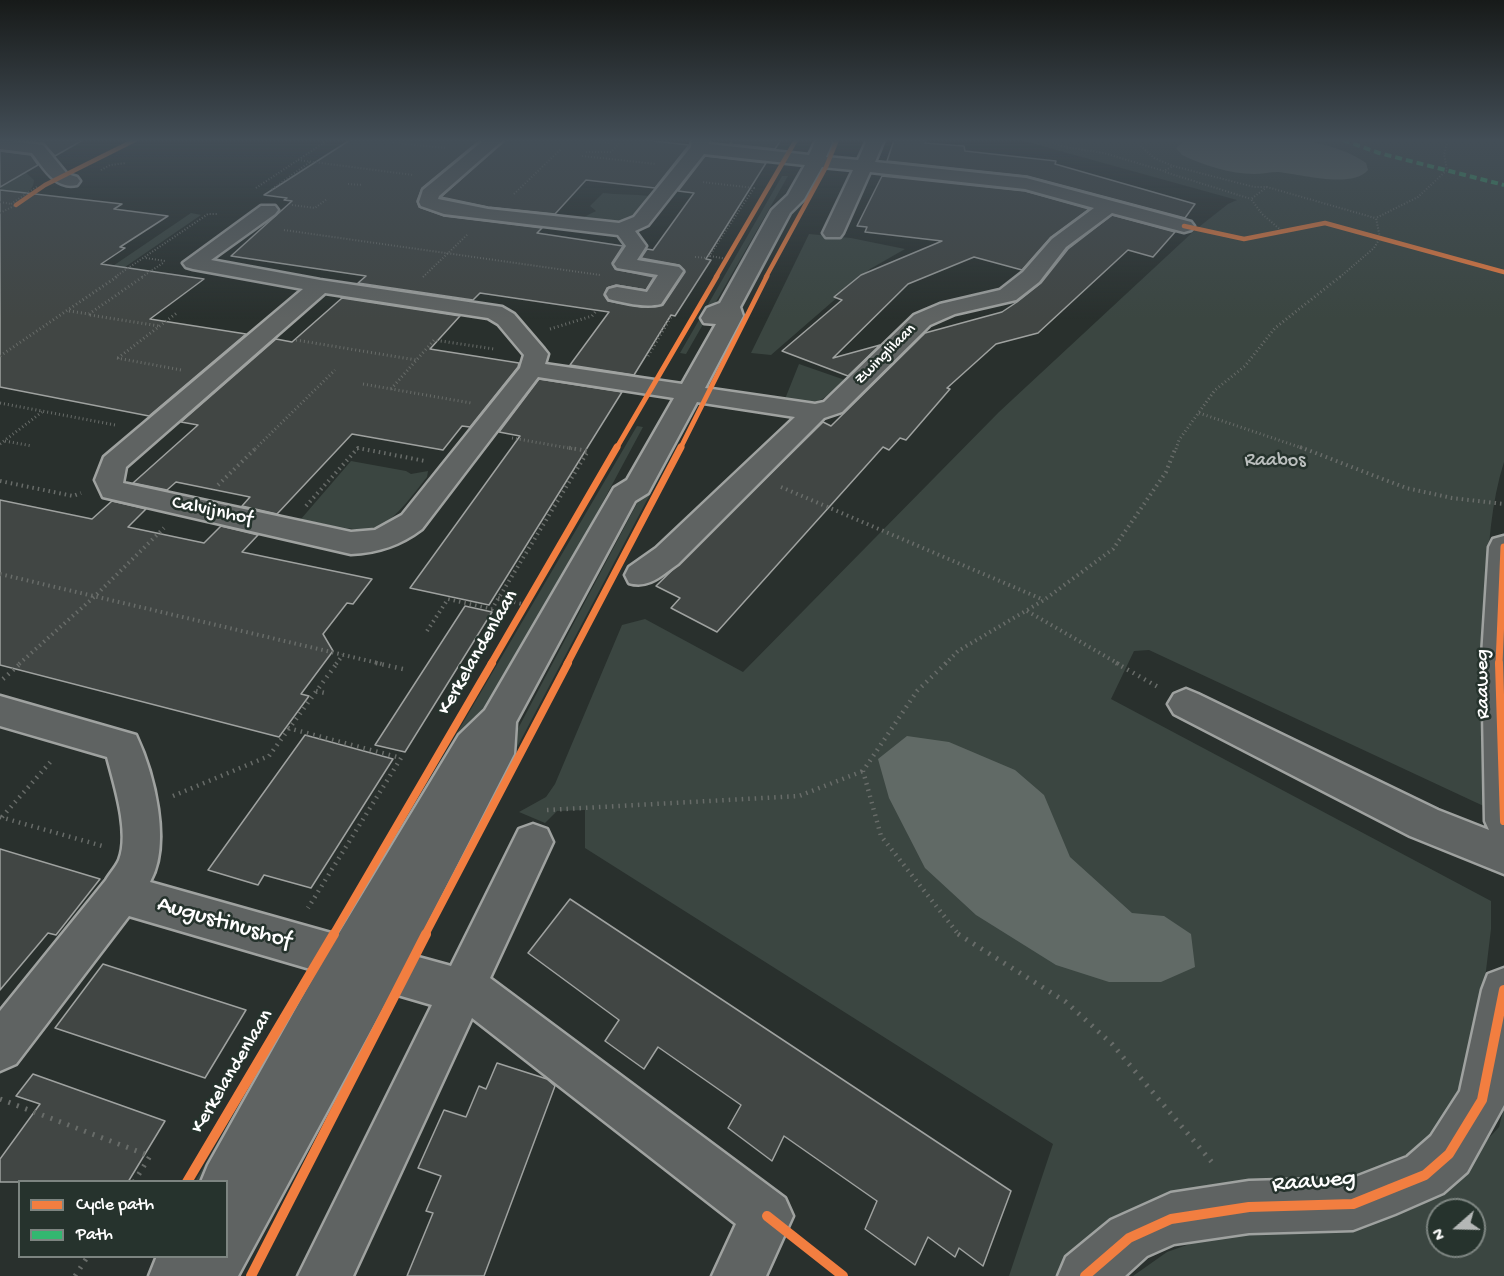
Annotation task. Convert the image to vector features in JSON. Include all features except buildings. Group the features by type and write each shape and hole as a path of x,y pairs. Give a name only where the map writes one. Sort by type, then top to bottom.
{"street":[{"path":"429,200 428,202 444,208 611,230 623,229 641,221 658,200"},
{"path":"228,1180 496,753 498,721 624,495 638,486 681,392 732,316 729,307 782,210 791,206 794,200"},
{"path":"833,233 849,200"},
{"path":"1081,200 1184,226"},
{"path":"266,202 248,224 193,263 320,286 494,312 506,318 530,353 681,392 815,412"},
{"name":"Zwinglilaan","path":"640,575 667,556 815,412 833,407 922,320 948,309 1008,295 1031,277 1059,243 1108,207"},
{"path":"617,294 653,299 668,277 624,264 636,246 623,229"},
{"path":"108,484 107,477 114,463 320,286"},
{"name":"Calvijnhof","path":"108,484 113,490 351,543 380,541 397,534 412,522 501,408 530,353"},
{"name":"Raaweg","path":"1504,547 1499,656 1504,821"},
{"path":"1186,704 1424,823 1504,855"},
{"path":"0,711 123,746 139,810 142,840 139,863 121,894 0,1048"},
{"path":"325,1276 537,826"},
{"name":"Augustinushof","path":"121,894 364,963"},
{"path":"364,963 482,997 767,1216 739,1276"},
{"path":"228,1240 364,963"},
{"name":"Raaweg","path":"1085,1276 1129,1238 1172,1219 1249,1207 1353,1204 1425,1175 1449,1154 1482,1100 1504,990"},
{"path":"176,1276 185,1258"},
{"path":"209,1276 219,1258"}],"path":[{"path":"0,202 13,205 21,200"},
{"path":"0,213 22,200"},
{"path":"266,202 315,208 326,200"},
{"path":"401,297 507,200"},
{"path":"710,256 747,200"},
{"path":"1251,200 1262,214 1283,232"},
{"path":"1311,200 1376,218 1413,200"},
{"path":"0,356 208,214 216,214 224,209"},
{"path":"537,826 799,796 863,771 917,691 958,651 1044,600 1113,549 1166,472 1179,440 1215,390 1245,366 1275,328 1374,248 1380,238 1376,218"},
{"path":"248,224 448,254 668,277 682,255 728,259"},
{"path":"1273,234 1292,230"},
{"path":"1370,236 1390,241"},
{"path":"722,269 734,249"},
{"path":"89,314 163,263"},
{"path":"391,389 434,340 530,353 592,316 610,292 617,294"},
{"path":"68,311 160,326"},
{"path":"178,312 117,358 215,376"},
{"path":"263,334 417,360"},
{"path":"0,681 94,597 335,370"},
{"path":"363,384 501,408"},
{"path":"0,403 151,432"},
{"path":"2,442 43,411"},
{"path":"1199,412 1306,449 1406,488 1452,498 1504,504"},
{"path":"427,631 448,599 492,609 588,451 482,432"},
{"path":"2,442 32,446"},
{"path":"285,528 358,448 455,466"},
{"path":"752,473 834,511 1044,600"},
{"path":"0,481 73,496 108,484"},
{"path":"0,574 403,669"},
{"path":"498,598 526,604"},
{"path":"1026,611 1186,704"},
{"path":"139,810 269,756 343,655"},
{"path":"316,691 325,693"},
{"path":"286,942 402,758 288,728"},
{"path":"76,733 1,817 140,856"},
{"path":"863,771 881,836 960,937 1066,1002 1112,1044 1249,1207"},
{"path":"0,1100 150,1156 135,1180"},
{"path":"75,1276 87,1258"}],"green space":[{"path":"596,200 647,200 629,221 617,225 576,221 596,211 590,206"},
{"path":"768,200 775,200 686,354 680,353"},
{"name":"Raabos","path":"1237,200 1504,200 1504,462 1496,493 1488,561 1486,633 1488,735 1482,748 1490,775 1490,809 1149,650 1134,651 1111,699 1491,901 1491,929 1475,1062 1456,1105 1434,1132 1407,1154 1369,1174 1186,1194 1135,1215 1121,1213 1107,1220 1074,1255 1063,1276 1009,1276 1053,1144 585,848 585,810 557,811 545,823 519,812 546,797 555,784 622,625 645,619 743,672 999,412 1195,230 1228,204"},
{"path":"191,213 201,215 87,293 76,291"},
{"path":"809,234 851,238 905,249 870,269 771,355 751,353"},
{"path":"799,364 845,380 830,394 818,401 785,399"},
{"path":"637,426 643,427 569,565 397,857 386,854"},
{"path":"671,439 678,441 452,871 493,776"},
{"path":"351,461 406,471 411,474 428,471 427,477 397,512 386,522 374,528 346,528 301,519"},
{"path":"257,1073 269,1078 215,1180 196,1180"},
{"path":"1504,1108 1504,1276 1133,1276 1167,1252 1218,1234 1390,1216 1426,1202 1426,1258 1486,1258 1486,1198 1433,1198 1499,1127"}],"shaded area":[{"path":"907,736 949,742 1015,770 1044,795 1070,857 1132,913 1164,916 1191,934 1195,967 1161,982 1109,982 1056,965 976,915 925,868 889,798 878,759"}],"cycle path":[{"path":"16,205 24,200"},
{"name":"Kerkelandenlaan","path":"188,1180 323,953 761,200"},
{"path":"251,1276 404,975 808,200"},
{"path":"1184,226 1244,239 1325,223 1504,272"},
{"path":"1504,547 1499,656 1504,821"},
{"path":"1085,1276 1129,1238 1171,1219 1249,1207 1353,1204 1425,1175 1449,1154 1482,1100 1504,990"},
{"path":"767,1216 843,1276"}]}
